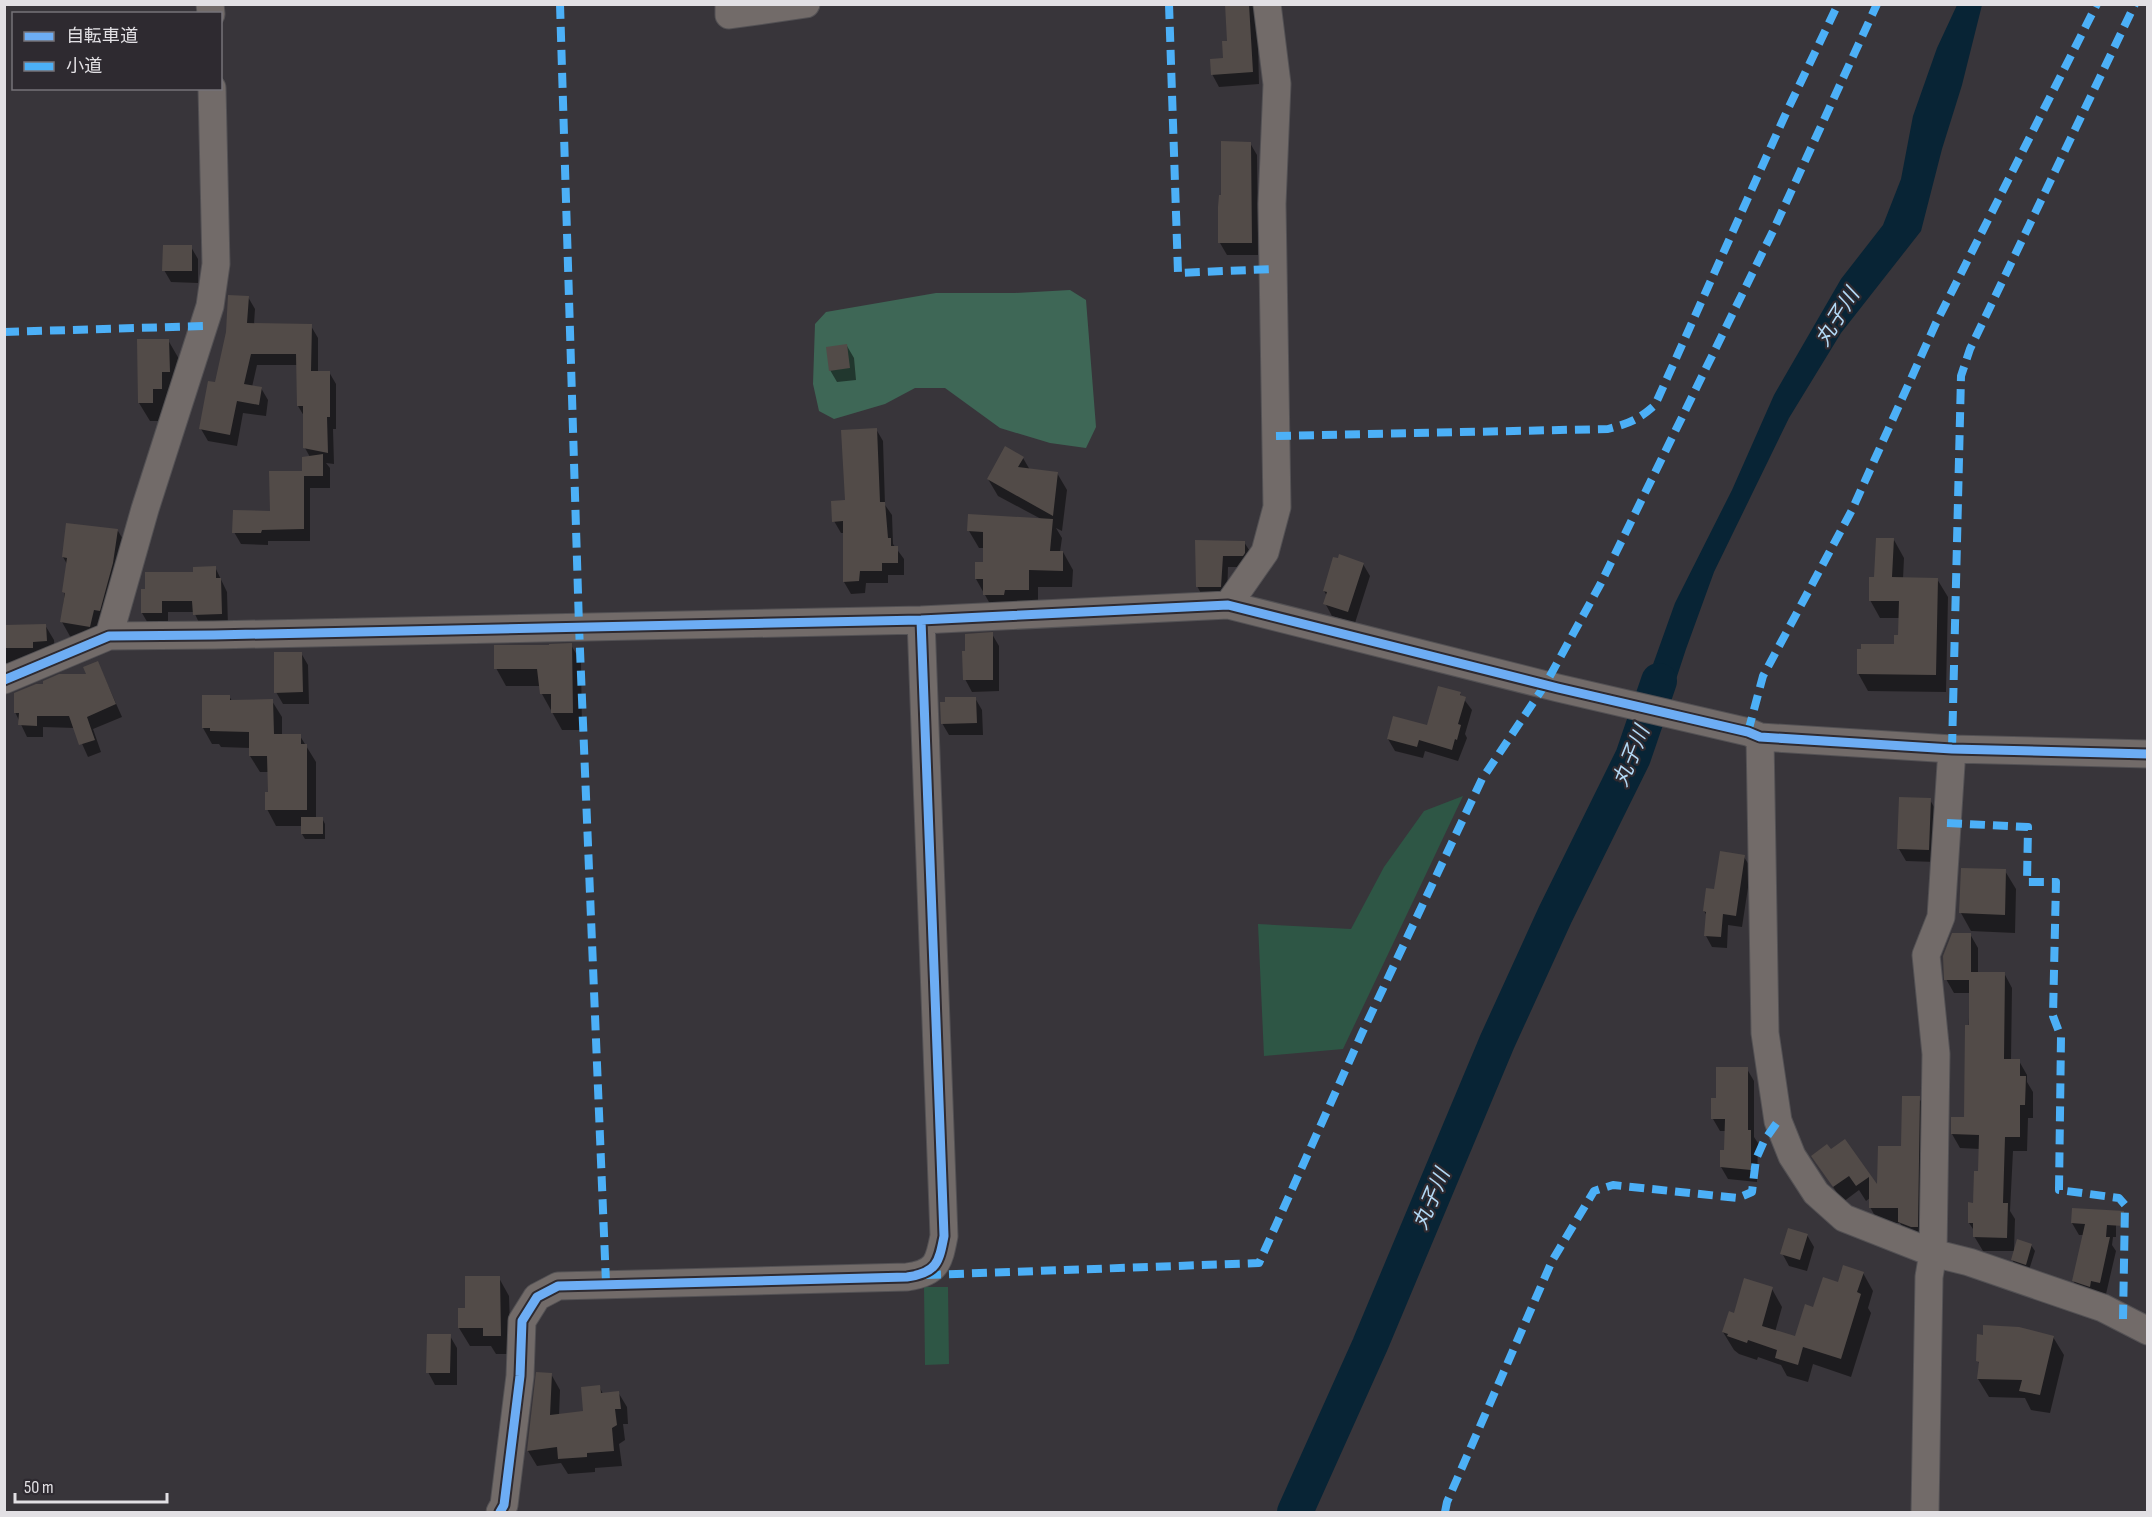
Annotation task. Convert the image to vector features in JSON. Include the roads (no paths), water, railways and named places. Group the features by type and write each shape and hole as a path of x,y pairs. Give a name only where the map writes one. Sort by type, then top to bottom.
{"street":[{"path":"729,4 729,15 807,4"},
{"path":"1228,605 1266,552 1277,507 1272,204 1277,84 1267,4"},
{"path":"109,636 145,509 210,306 216,264 212,90"},
{"path":"4,680 109,636 921,620 1228,605 1558,688 1754,734 1952,749 2148,754"},
{"path":"500,1512 504,1505 520,1376 522,1322 537,1297 558,1286 907,1277 923,1275 939,1260 944,1236 921,620"},
{"path":"1754,734 1765,1033 1778,1121 1792,1156 1816,1193 1844,1218 1933,1253 1969,1262 2103,1308 2148,1331"},
{"path":"1925,1512 1928,1309 1929,1277 1933,1253 1936,1054 1926,955 1941,917 1952,749"}],"water":[{"path":"1957,5 1982,5 1921,231 1841,333 1789,418 1714,572 1659,731 1632,723 1675,603 1732,490 1774,395 1841,279 1883,225 1901,179 1913,116 1937,48"}],"waterway":[{"name":"丸子川","path":"1295,1512 1370,1345 1497,1042 1555,915 1633,757 1659,681"}]}
